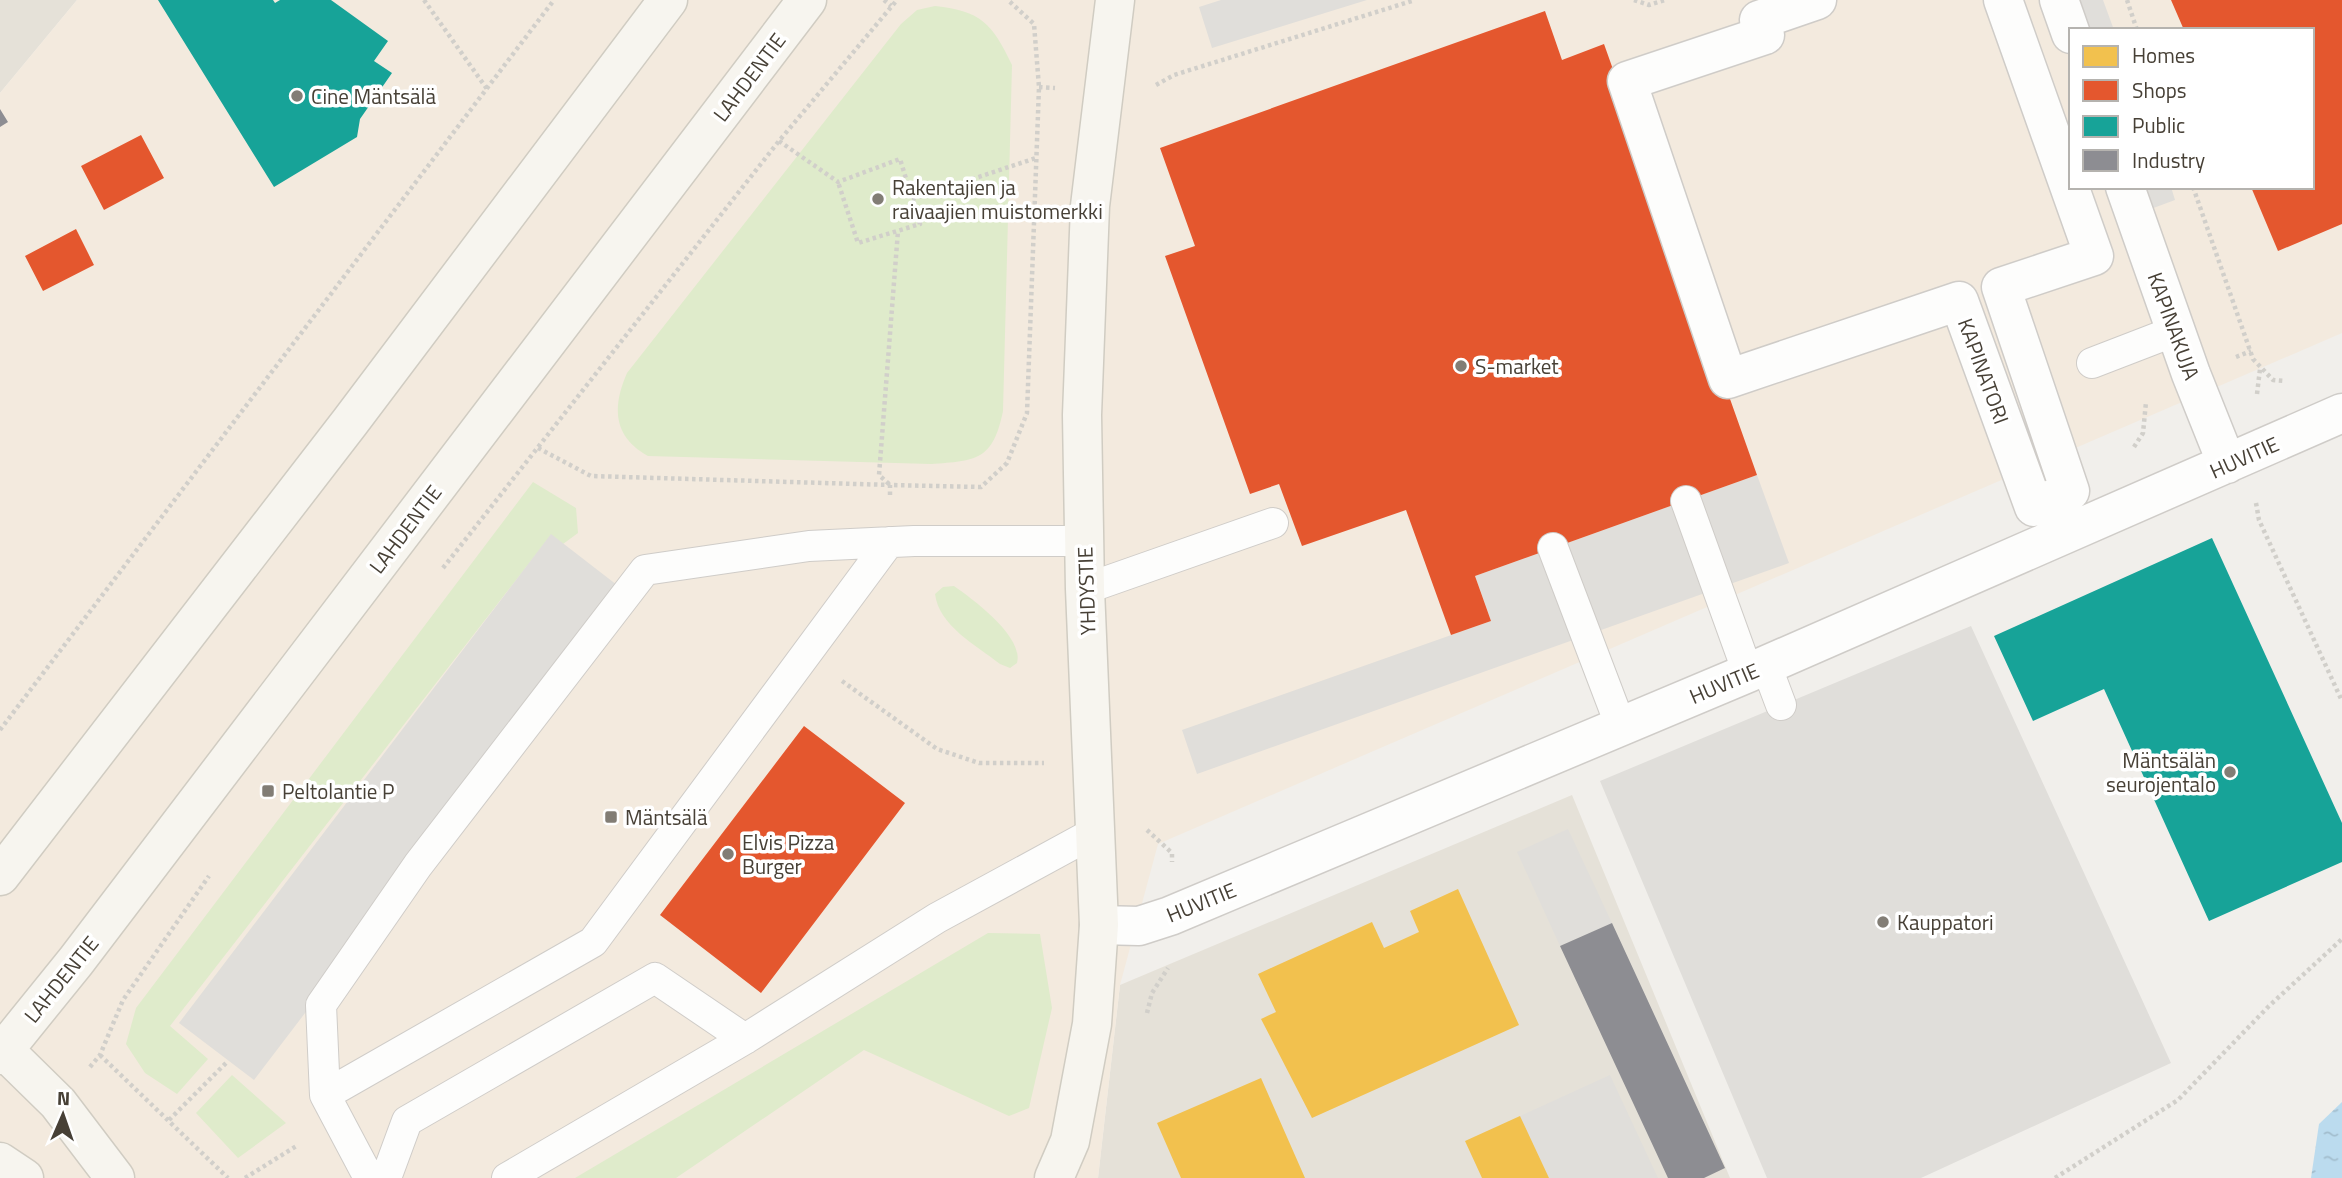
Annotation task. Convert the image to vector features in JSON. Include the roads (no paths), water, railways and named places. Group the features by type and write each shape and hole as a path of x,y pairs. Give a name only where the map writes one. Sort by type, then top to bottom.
{"main road":[{"path":"0,876 350,422 668,0"},
{"name":"LAHDENTIE","path":"1,1050 76,961 807,0"},
{"name":"YHDYSTIE","path":"1054,1178 1070,1141 1090,1037 1098,925 1085,589 1082,415 1090,206 1115,0"},
{"path":"1,1050 58,1103 115,1178"},
{"path":"0,1162 24,1178"}],"street":[{"name":"KAPINATORI","path":"1817,0 1759,20 1765,36 1627,81 1728,379 1959,301 2034,507 2070,491 2001,287 2094,256 2070,189"},
{"name":"KAPINATORI","path":"2003,0 2069,186"},
{"path":"2059,0 2069,28"},
{"name":"KAPINAKUJA","path":"2126,189 2175,331 2238,459"},
{"name":"HUVITIE","path":"1098,925 1139,926 1170,916 1757,669 2342,413"}],"lane":[{"path":"2092,363 2175,331"},
{"path":"1686,501 1757,669 1781,705"},
{"path":"1085,589 1273,523"},
{"path":"369,1178 324,1095 321,1005 418,865 645,570 809,546 889,542 1084,541"},
{"path":"324,1095 593,942 889,542"},
{"path":"1553,548 1620,727"},
{"path":"508,1178 745,1039 937,918 1095,832"},
{"path":"386,1178 408,1121 655,978 745,1039"}],"water":[{"path":"2342,1102 2342,1178 2311,1178 2319,1124"}],"place":[{"name":"Cine Mäntsälä","path":"297,96"},
{"name":"Rakentajien ja raivaajien muistomerkki","path":"878,199"},
{"name":"S-market","path":"1461,366"},
{"name":"Mäntsälän seurojentalo","path":"2230,772"},
{"name":"Peltolantie P","path":"268,791"},
{"name":"Mäntsälä","path":"611,817"},
{"name":"Elvis Pizza Burger","path":"728,854"},
{"name":"Kauppatori","path":"1883,922"}]}
